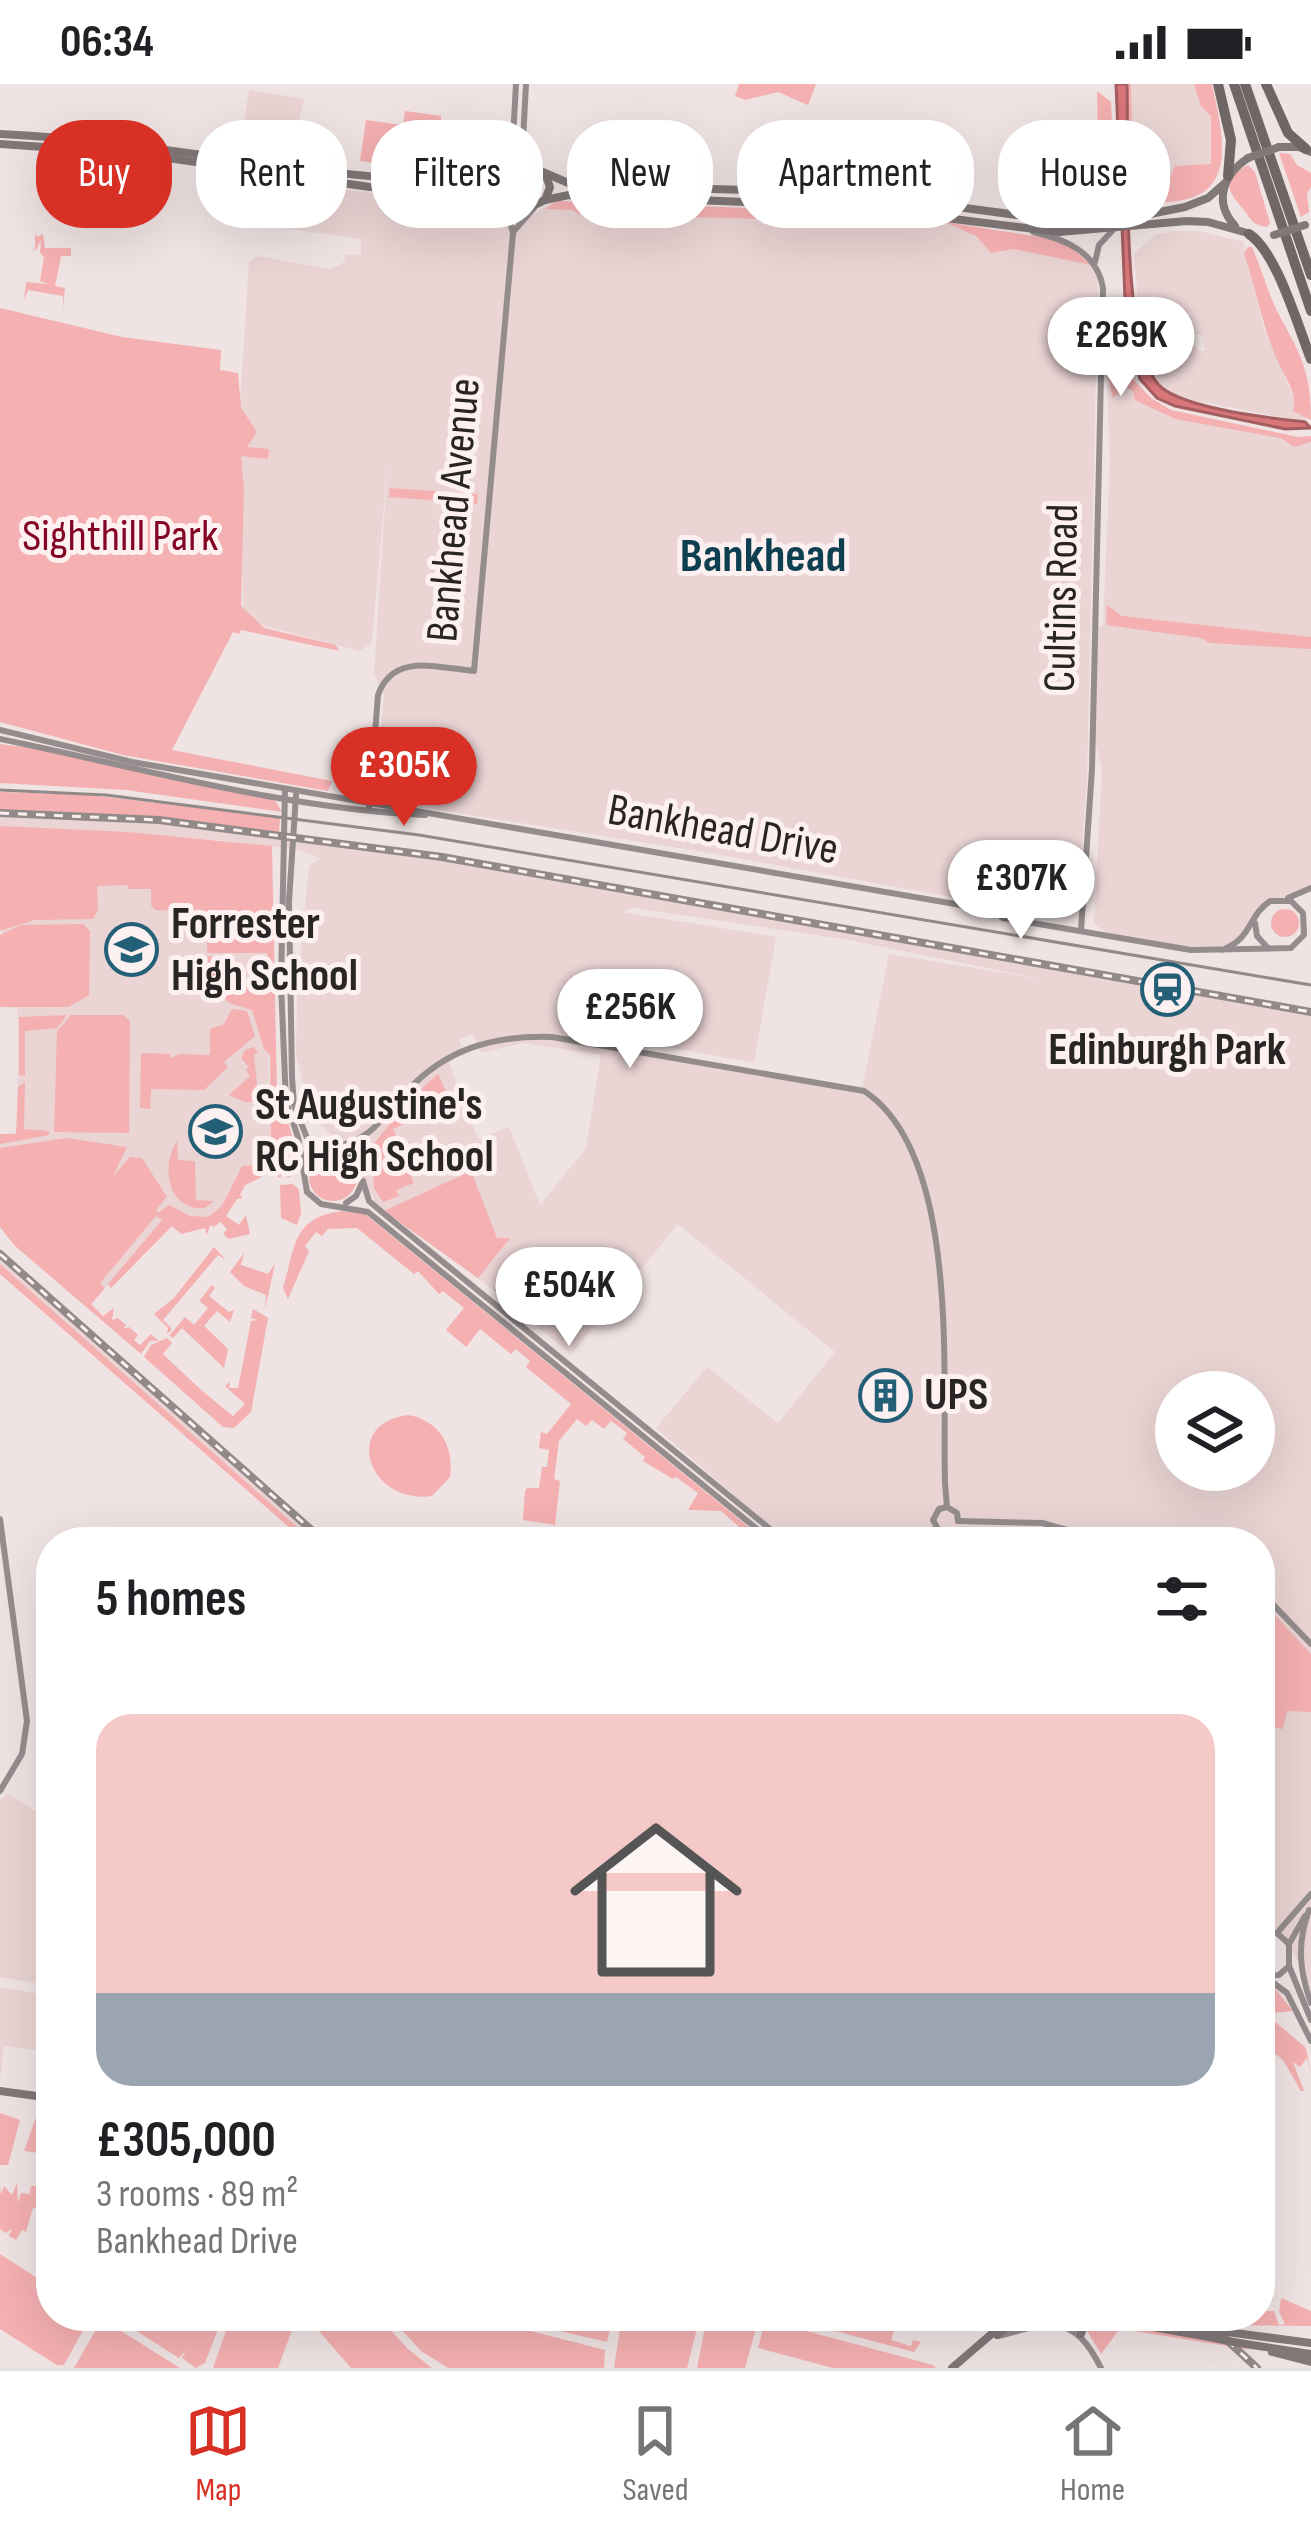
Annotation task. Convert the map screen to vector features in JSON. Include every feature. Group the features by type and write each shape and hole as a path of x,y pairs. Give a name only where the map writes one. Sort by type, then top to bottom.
{"highway":[{"path":"1218,84 1231,140 1227,180"},
{"path":"1234,84 1311,311"},
{"path":"1245,84 1311,275"},
{"path":"1266,84 1288,133 1308,150"},
{"path":"1247,233 1262,244 1311,359"}],"main road":[{"path":"0,134 122,142 371,177"},
{"path":"0,144 133,153 371,186"},
{"path":"1170,211 1201,202 1248,158 1279,147 1308,150"},
{"path":"543,173 573,184 853,193 998,212"},
{"path":"545,200 550,187 546,175"},
{"path":"1227,180 1223,208 1229,221 1247,233"},
{"path":"545,200 569,195 849,206 998,225"},
{"path":"1170,221 1208,222 1274,236 1308,223"},
{"path":"1020,228 1072,232 1106,228"},
{"path":"0,2091 36,2096"},
{"path":"989,2336 992,2331"},
{"path":"952,2368 998,2331"},
{"path":"1176,2331 1311,2358"},
{"path":"1220,2331 1311,2339"}],"street":[{"path":"514,120 516,84"},
{"path":"524,120 526,84"},
{"name":"Bankhead Avenue","path":"369,806 378,695 388,677 407,665 474,671 511,228"},
{"path":"513,233 517,228"},
{"path":"1020,228 1068,242 1096,267"},
{"name":"Cultins Road","path":"1082,932 1102,288 1096,267 1099,245 1114,228"},
{"name":"Bankhead Drive","path":"1,737 296,795 988,907 1003,918 1082,932 1203,952 1268,948"},
{"name":"Bankhead Drive","path":"1,737 156,774 285,793"},
{"path":"132,762 156,774"},
{"path":"344,798 359,792 371,778"},
{"path":"285,793 286,1102 304,1184 313,1199 368,1212 767,1527"},
{"path":"296,795 289,901 292,1087 307,1138 355,1156 362,1171"},
{"name":"Bankhead Drive","path":"296,795 344,798 369,806"},
{"path":"1222,950 1241,941 1266,903 1311,887"},
{"path":"1255,920 1257,936 1268,948 1284,950 1297,944 1308,916 1285,899"},
{"path":"304,1170 312,1156 365,1138 439,1063 487,1041 526,1036 819,1081 854,1088 877,1100 905,1134 931,1205 940,1305 947,1508"},
{"path":"365,1138 363,1181 374,1205 755,1527"},
{"path":"343,1205 356,1196 363,1181"},
{"path":"937,1527 933,1520 939,1509 947,1508 957,1514 955,1527"},
{"path":"0,1519 27,1720 22,1754 0,1791"},
{"path":"958,1521 1057,1527"},
{"path":"1275,1607 1311,1644"},
{"path":"1289,1945 1277,1933 1311,1894"},
{"path":"1310,1909 1289,1945 1289,1966 1311,2020"},
{"path":"1310,1909 1300,1964 1311,2002"},
{"path":"1275,1972 1289,1966"},
{"path":"1275,1985 1287,1993 1311,2041"},
{"path":"1075,2331 1101,2368"}],"shaded area":[{"path":"1116,84 1127,84 1127,120 1118,120"},
{"path":"1131,84 1199,84 1212,110 1211,164 1170,176 1170,120 1131,120"},
{"path":"249,90 304,99 299,120 244,120"},
{"path":"347,190 371,193 371,228 509,228 513,235 519,228 543,228 543,209 552,203 567,203 567,228 713,228 713,208 737,209 737,228 974,226 1091,265 1098,279 1087,781 1078,898 1051,897 1050,915 704,852 375,800 384,694 374,675 388,457 372,642 360,651 243,620 240,403 249,262 257,256 331,269 344,262 346,254 361,255 361,239 282,228 347,228"},
{"path":"1122,228 1129,228 1139,335 1148,368 1162,388 1191,402 1305,422 1311,428 1285,429 1157,398 1140,379 1126,322"},
{"path":"1200,231 1244,242 1264,330 1305,422 1182,398 1150,376 1137,326 1205,351 1202,335 1163,330 1139,314 1134,254 1156,234"},
{"path":"1132,384 1139,393 1180,416 1311,440 1311,888 1266,903 1244,939 1213,952 1115,938 1094,924 1102,768 1092,732 1095,627 1103,626 1110,461 1107,385"},
{"path":"0,810 206,823 397,848 1311,1011 1311,1990 1287,1939 1275,1930 1275,1527 772,1527 656,1428 707,1367 778,1423 835,1352 678,1224 571,1354 377,1205 354,1163 311,1112 296,1055 309,866 321,858 295,849 0,826","holes":["634,908 844,939 1047,980 889,954 862,1089 596,1045 598,1034 754,1063 776,937 622,912","473,1034 481,1053 523,1043 601,1055 586,1148 540,1205 509,1127 478,1139 448,1060 463,1052 459,1040"]},
{"path":"4,848 264,851 271,1173 245,1185 213,1222 162,1220 91,1305 0,1207 0,1134 17,1133 17,1008 0,1007"},
{"path":"0,1251 312,1527 297,1527 0,1264"},
{"path":"7,1793 36,1811 36,1983 0,1977 0,1801"},
{"path":"0,1987 36,1993 36,2050 4,2046 0,2080"}],"green space":[{"path":"739,84 816,84 808,105 778,92 745,100 735,96"},
{"path":"1127,84 1131,84 1132,120 1128,120"},
{"path":"1194,84 1212,84 1221,163 1204,191 1170,201 1175,166 1211,164 1211,116 1201,106"},
{"path":"1097,91 1111,102 1112,120 1097,120"},
{"path":"405,111 441,116 441,120 404,120"},
{"path":"366,120 371,121 371,163 360,161"},
{"path":"1279,153 1290,154 1311,173 1309,212 1301,217"},
{"path":"1248,165 1255,172 1270,223 1267,227 1253,222 1231,192 1233,176"},
{"path":"557,201 567,201 567,210 545,209"},
{"path":"713,207 737,208 737,218 713,218"},
{"path":"958,228 1053,239 1070,246 1091,265 1014,249 991,253 976,236"},
{"path":"35,233 37,237 43,234 45,248 71,248 71,256 61,256 55,286 65,288 63,309 63,296 28,290 24,300 26,282 49,284 40,281 41,240 36,250 30,250 35,249"},
{"path":"1252,247 1303,362 1311,420 1293,411 1293,394 1269,339 1244,254"},
{"name":"Sighthill Park","path":"0,308 122,337 221,350 220,370 238,373 241,408 257,432 247,447 269,449 268,459 241,456 241,606 264,628 336,645 339,651 233,632 172,750 332,781 328,791 123,755 0,722"},
{"path":"1131,377 1171,410 1311,436 1311,442 1294,447 1281,438 1175,419 1135,400 1133,391 1125,387 1113,398 1108,378"},
{"path":"390,488 478,494 477,504 389,497"},
{"path":"1107,605 1122,616 1311,637 1311,649 1210,643 1106,625"},
{"path":"0,744 274,799 282,812 126,790 0,783"},
{"path":"0,792 89,795 274,817 280,818 279,832 148,818 0,810"},
{"path":"0,826 272,846 277,1095 280,1089 294,1144 279,1151 279,1156 295,1147 294,1175 286,1178 292,1173 286,1159 281,1160 281,1178 271,1173 270,1055 252,1010 229,1003 195,969 205,967 209,956 231,957 228,989 267,989 267,953 207,953 207,911 155,910 151,889 128,889 128,885 97,886 98,910 93,919 34,920 0,931"},
{"path":"1285,909 1295,913 1299,923 1295,933 1285,937 1275,933 1271,923 1275,913"},
{"path":"83,924 90,931 89,995 69,1007 0,1007 0,935 21,925"},
{"path":"232,1009 247,1011 255,1036 224,1062 228,1067 204,1090 151,1089 150,1109 140,1108 141,1053 170,1054 171,1058 210,1055 210,1029 224,1024"},
{"path":"67,1015 57,1028 25,1031 25,1076 19,1075 19,1017"},
{"path":"71,1015 123,1015 130,1021 129,1133 54,1132 57,1031"},
{"path":"254,1047 259,1102 245,1102 229,1095 250,1076 241,1058"},
{"path":"438,1074 446,1092 415,1104 419,1118 393,1129 400,1146 393,1149 396,1155 402,1152 414,1183 383,1202 374,1188 372,1146 410,1099"},
{"path":"25,1082 24,1129 49,1131 49,1135 0,1144 0,1134 16,1134 18,1087"},
{"path":"67,1138 127,1147 113,1176 130,1157 142,1158 167,1197 158,1213 169,1205 190,1216 208,1217 222,1206 242,1166 260,1165 260,1178 245,1185 243,1198 237,1199 226,1216 239,1225 246,1215 250,1234 229,1239 220,1222 210,1225 207,1235 205,1228 181,1234 172,1226 111,1288 108,1284 162,1220 156,1216 100,1283 105,1288 91,1304 103,1316 114,1308 112,1320 118,1318 126,1325 123,1329 129,1327 138,1335 134,1340 140,1345 151,1334 159,1341 150,1341 141,1354 14,1245 0,1227 0,1148"},
{"path":"177,1141 178,1160 195,1161 196,1200 214,1201 205,1208 192,1207 175,1195 169,1163"},
{"path":"333,1153 350,1160 357,1177 350,1194 333,1201 316,1194 309,1177 316,1160"},
{"path":"471,1171 497,1238 510,1238 478,1278 384,1211"},
{"path":"293,1184 299,1190 297,1225 281,1218 280,1185"},
{"path":"326,1214 365,1214 749,1527 739,1527 721,1511 688,1510 698,1493 643,1461 645,1457 623,1439 627,1433 611,1421 604,1429 592,1420 586,1426 577,1419 559,1441 555,1525 523,1520 525,1491 539,1488 542,1467 547,1467 549,1450 539,1448 541,1432 547,1434 571,1404 526,1367 530,1361 516,1349 511,1354 480,1329 466,1347 446,1330 464,1308 443,1291 439,1294 418,1271 414,1274 357,1228 328,1229 322,1236 316,1232 305,1246 309,1251 288,1299 283,1288 294,1246 305,1227"},
{"path":"214,1247 226,1260 218,1255 163,1320 172,1329 167,1334 168,1328 154,1314 174,1298"},
{"path":"244,1253 241,1265 268,1274 275,1264 265,1309 266,1295 244,1286 230,1272"},
{"path":"0,1264 297,1527 289,1527 0,1274"},
{"path":"212,1285 215,1288 209,1296 229,1312 234,1310 230,1322 217,1311 204,1326 228,1349 224,1368 182,1328 173,1338 169,1336 185,1317 194,1325 208,1308 199,1301"},
{"path":"253,1309 268,1318 251,1412 234,1428 223,1427 144,1357 151,1345 167,1338 172,1343 163,1354 233,1416 245,1404 225,1386 230,1382 229,1388 238,1388 251,1321 257,1320 251,1318"},
{"path":"408,1415 436,1429 450,1455 450,1477 432,1496 392,1488 371,1462 374,1432 387,1421"},
{"path":"1275,1615 1311,1654 1311,1712 1287,1711 1283,1729 1275,1728"},
{"path":"1275,1990 1276,1990 1293,2011 1275,2013"},
{"path":"1275,2022 1306,2048 1311,2075 1307,2058 1300,2067 1293,2062 1304,2091 1275,2054"},
{"path":"0,2113 20,2120 8,2165 0,2165"},
{"path":"36,2117 36,2153 24,2151"},
{"path":"17,2183 18,2203 21,2193 30,2194 31,2186 36,2186 36,2208 26,2232 22,2230 16,2240 9,2236 6,2242 12,2229 6,2233 0,2229 0,2185 1,2195 4,2186 12,2195"},
{"path":"0,2254 36,2277 36,2331 83,2331 64,2365 57,2365 0,2329"},
{"path":"1281,2298 1311,2311 1311,2326 1275,2326 1275,2314 1279,2325 1285,2324 1279,2312"},
{"path":"95,2331 121,2331 180,2368 74,2368"},
{"path":"137,2331 217,2331 205,2363 196,2368 182,2358 186,2350 179,2358"},
{"path":"226,2331 292,2331 278,2368 213,2368"},
{"path":"319,2331 392,2331 432,2368 351,2368"},
{"path":"403,2331 531,2331 605,2350 604,2368 448,2368 421,2351"},
{"path":"560,2331 610,2331 607,2342"},
{"path":"620,2331 696,2331 687,2368 614,2368"},
{"path":"704,2331 755,2331 745,2368 697,2368"},
{"path":"762,2331 806,2331 936,2368 833,2368 758,2348"},
{"path":"835,2331 894,2331 891,2340 911,2346 913,2340 921,2342 914,2352"},
{"path":"1087,2331 1118,2331 1101,2354"},
{"path":"1134,2331 1154,2331 1252,2350"}],"tram line":[{"path":"0,790 106,795 419,835 1311,985"}],"railway":[{"path":"0,813 159,820 442,857 1311,1012"},
{"path":"0,1254 308,1527"},
{"path":"1217,2331 1257,2368"}],"place":[{"name":"Forrester High School","path":"132,950"},
{"name":"Edinburgh Park","path":"1167,989"},
{"name":"St Augustine's RC High School","path":"216,1131"},
{"name":"UPS","path":"885,1395"}],"district":[{"name":"Bankhead","path":"763,556"}]}
